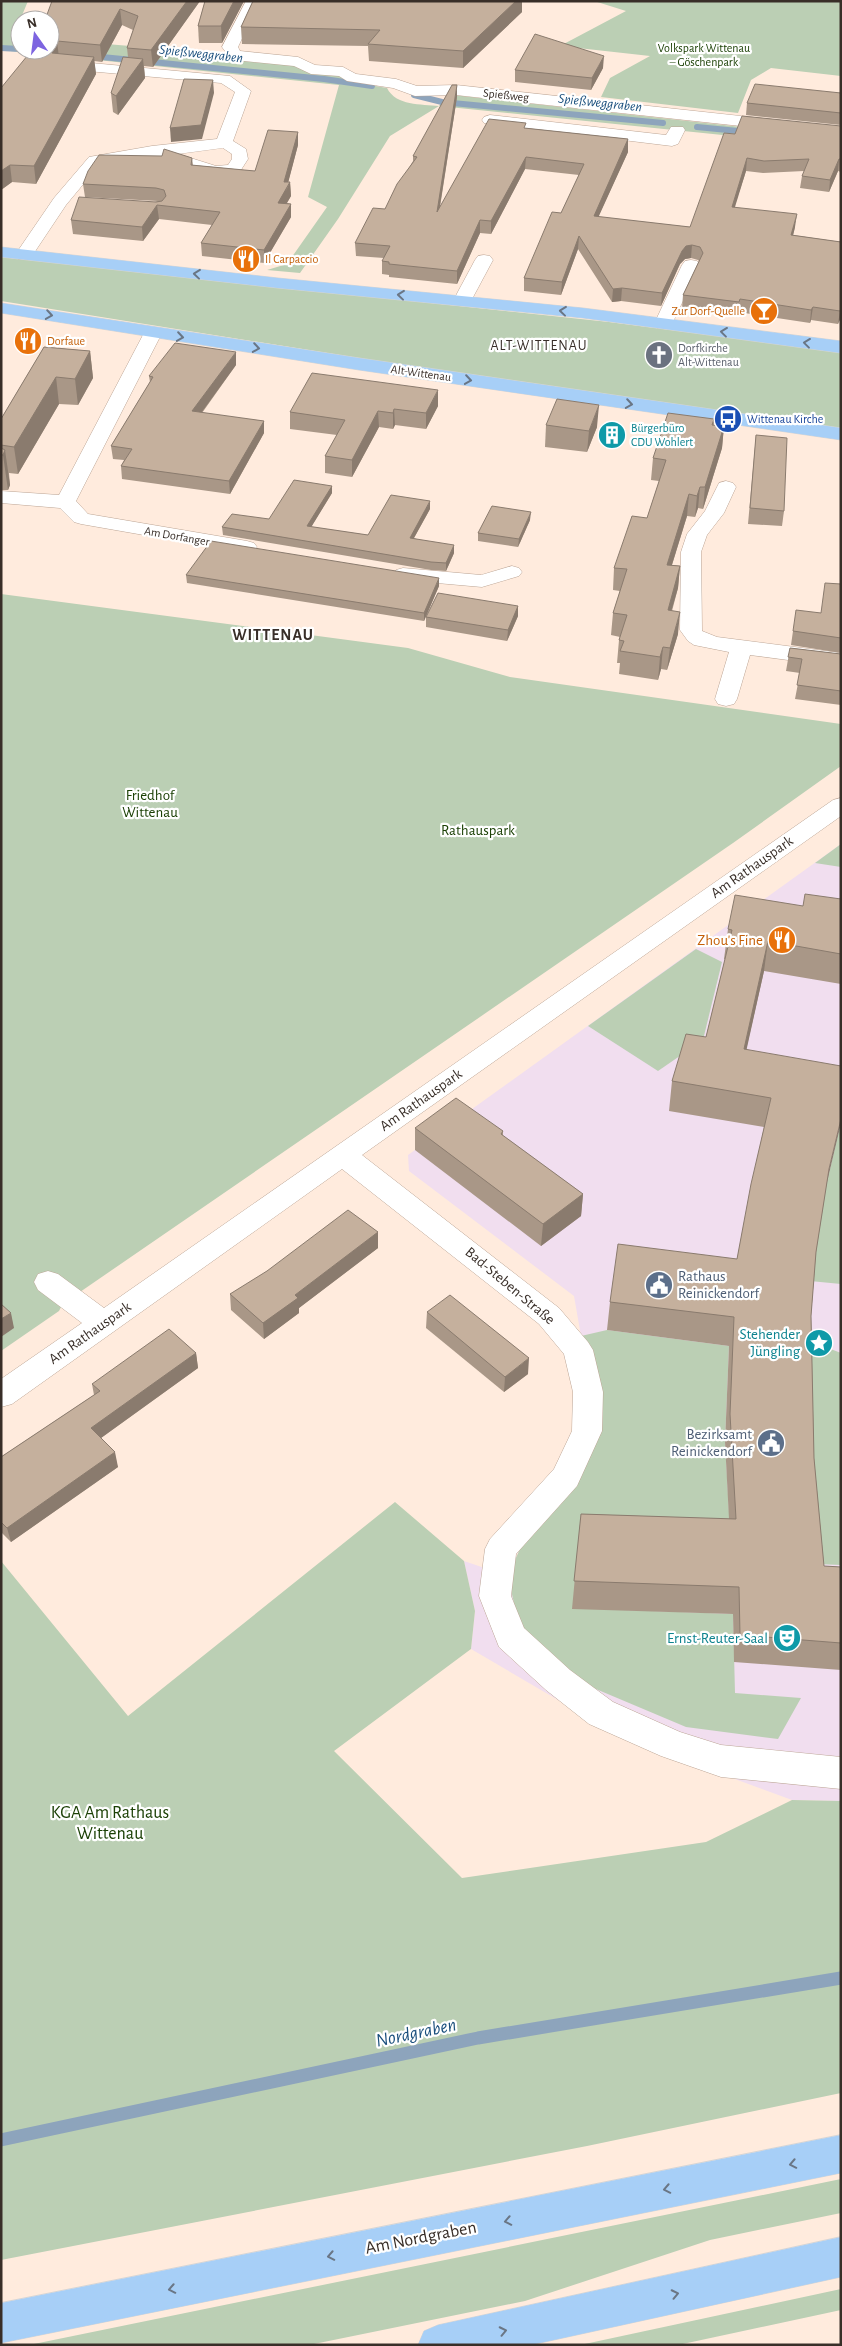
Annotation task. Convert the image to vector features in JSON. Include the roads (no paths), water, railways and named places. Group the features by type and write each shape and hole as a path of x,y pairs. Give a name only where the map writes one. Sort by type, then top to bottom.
{"main road":[{"path":"1,252 278,283 583,313 841,347"},
{"name":"Alt-Wittenau","path":"1,308 728,419 841,434"},
{"name":"Am Nordgraben","path":"1,2323 841,2154"},
{"path":"438,2345 841,2257"}],"street":[{"name":"Spießweg","path":"253,1 230,47 235,55 298,62 311,69 343,72 352,78 396,84 415,91 456,90 841,132"},
{"path":"59,65 226,79 243,91 224,143"},
{"path":"490,120 672,141 677,130"},
{"path":"24,255 60,202 95,160 152,151 224,143 240,152 240,159 233,169 223,171 206,169 152,151"},
{"path":"60,202 79,204"},
{"path":"462,301 484,260"},
{"path":"663,324 691,265"},
{"path":"1,497 66,502 152,332"},
{"path":"726,487 714,512 697,534 691,552 691,630 693,635 704,641 741,648 841,660"},
{"name":"Am Dorfanger","path":"66,502 81,518 266,551"},
{"path":"382,570 431,578 482,581 512,572"},
{"path":"726,699 741,648"},
{"name":"Am Rathauspark","path":"1,1395 841,805"},
{"name":"Bad-Steben-Straße","path":"343,1154 549,1316 578,1350 588,1392 587,1431 566,1477 501,1549 495,1596 511,1637 558,1680 601,1713 673,1745 721,1761 841,1773"},
{"path":"48,1282 104,1323"}],"waterway":[{"name":"Spießweggraben","path":"1,48 10,48"},
{"name":"Spießweggraben","path":"92,56 324,79 372,86"},
{"name":"Spießweggraben","path":"414,95 442,102 663,123"},
{"name":"Spießweggraben","path":"697,127 748,132"},
{"name":"Nordgraben","path":"1,2140 478,2038 841,1978"}],"place":[{"name":"Il Carpaccio","path":"246,259"},
{"name":"Zur Dorf-Quelle","path":"764,311"},
{"name":"Dorfaue","path":"28,341"},
{"name":"Dorfkirche Alt-Wittenau","path":"659,355"},
{"name":"Wittenau Kirche","path":"728,419"},
{"name":"Bürgerbüro CDU Wohlert","path":"612,435"},
{"name":"Zhou's Fine","path":"782,940"},
{"name":"Rathaus Reinickendorf","path":"659,1285"},
{"name":"Stehender Jüngling","path":"819,1343"},
{"name":"Bezirksamt Reinickendorf","path":"771,1443"},
{"name":"Ernst-Reuter-Saal","path":"787,1638"}],"district":[{"name":"ALT-WITTENAU","path":"539,346"},
{"name":"WITTENAU","path":"273,635"}],"park label":[{"name":"Volkspark Wittenau – Göschenpark","path":"704,55"},
{"name":"Friedhof Wittenau","path":"150,804"},
{"name":"Rathauspark","path":"478,830"},
{"name":"KGA Am Rathaus Wittenau","path":"110,1824"}]}
